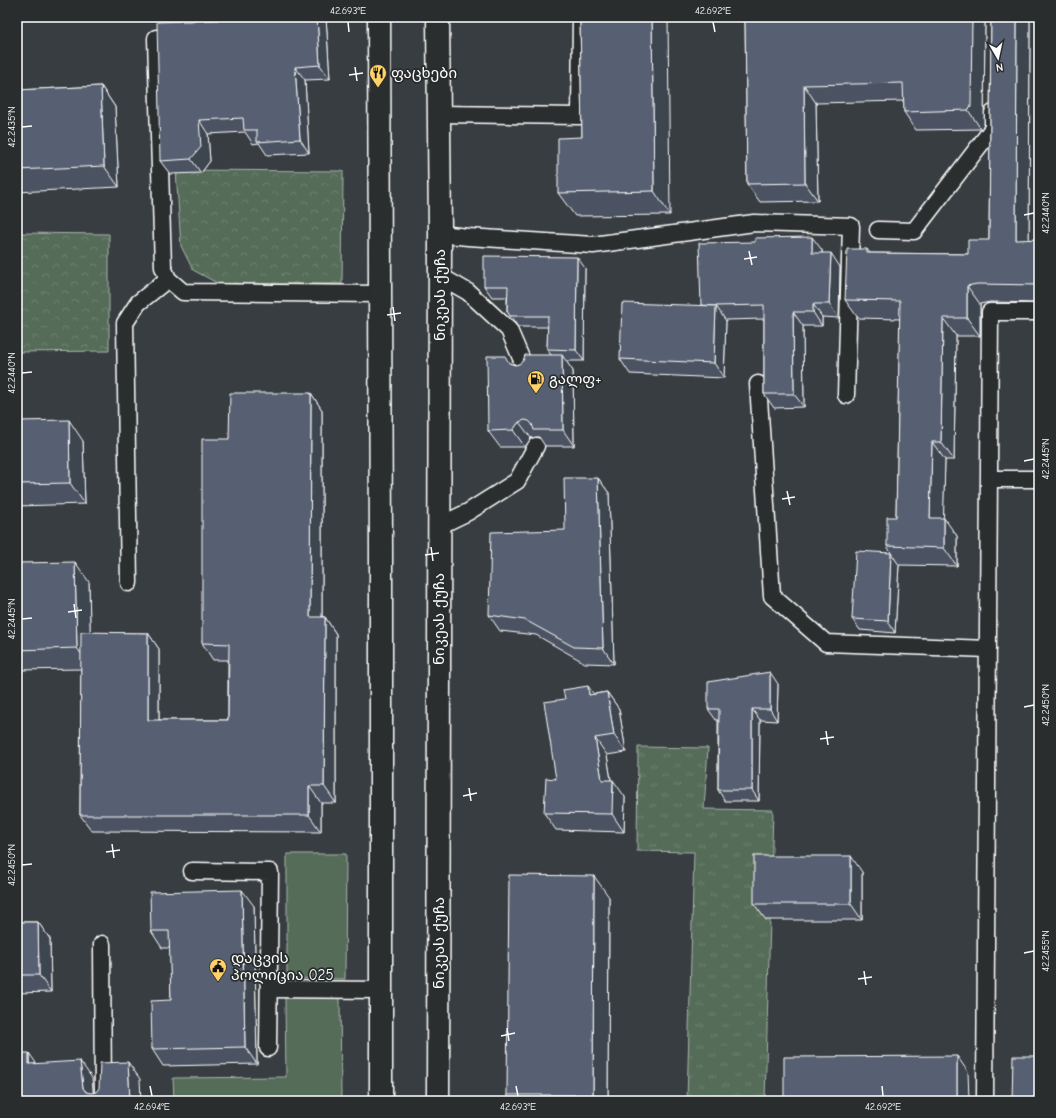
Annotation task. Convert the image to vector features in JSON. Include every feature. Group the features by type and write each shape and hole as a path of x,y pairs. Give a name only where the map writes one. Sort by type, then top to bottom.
{"main road":[{"path":"379,17 381,1101"},
{"name":"ნიკეას ქუჩა","path":"438,17 440,234 438,1101"}],"lane":[{"path":"439,114 580,116 581,17"},
{"path":"156,38 163,267 168,279 183,292 380,294"},
{"path":"878,230 914,230 993,128 993,97"},
{"path":"440,234 594,245 754,223 851,226 846,395"},
{"path":"440,276 468,292 509,330 527,372"},
{"path":"129,583 125,323 138,303 168,279"},
{"path":"985,1101 990,312 1039,312"},
{"path":"758,384 772,596 826,644 988,649"},
{"path":"440,526 468,512 517,481 536,446"},
{"path":"990,479 1039,479"},
{"path":"192,871 270,872 268,1048"},
{"path":"102,944 102,1101"},
{"path":"269,989 381,990"}],"green space":[{"path":"176,170 343,171 342,284 219,284 193,270 181,246"},
{"path":"17,233 109,234 109,351 17,352"},
{"path":"638,747 708,748 704,809 773,810 765,1101 687,1101 694,852 637,851"},
{"path":"287,854 346,854 345,979 287,978"},
{"path":"285,997 340,997 341,1101 174,1101 173,1078 286,1077"}],"building":[{"path":"218,17 317,17 320,65 295,67 300,139 257,142 257,130 244,130 243,118 199,120 201,147 191,159 160,161 157,22 218,20"},
{"path":"580,17 652,17 654,191 558,193 558,138 582,137"},
{"path":"745,17 972,17 971,107 968,110 904,112 903,83 804,85 805,183 747,184"},
{"path":"991,17 1017,17 1016,240 1039,239 1039,285 977,284 967,286 967,318 943,318 941,442 932,442 930,518 944,518 944,548 887,546 887,517 896,517 900,301 845,300 847,249 867,249 867,253 968,254 968,240 989,240"},
{"path":"101,86 104,166 17,170 17,90"},
{"path":"812,237 812,253 831,253 829,304 813,304 813,312 793,312 794,394 764,394 764,305 701,305 699,243 755,242 755,238"},
{"path":"484,256 577,257 576,350 547,349 548,316 510,316 507,311 508,286 484,286"},
{"path":"622,303 716,306 714,363 620,359"},
{"path":"525,355 562,355 563,430 534,430 532,424 525,420 519,422 513,430 488,431 487,356 505,356 509,363 515,365 523,361"},
{"path":"230,393 311,393 310,617 325,617 324,786 309,786 309,815 80,815 81,632 148,633 148,720 228,720 229,644 202,643 202,439 229,439"},
{"path":"69,420 70,483 17,484 17,421"},
{"path":"564,478 598,478 603,648 574,647 525,620 489,615 491,532 565,530"},
{"path":"856,551 891,553 888,621 852,619"},
{"path":"75,562 77,648 17,650 17,563"},
{"path":"770,672 770,709 752,709 752,790 718,790 719,709 708,709 708,682"},
{"path":"588,686 589,695 607,692 614,735 595,738 602,780 613,780 612,814 544,813 546,778 556,779 544,702 565,699 563,690"},
{"path":"754,856 851,856 851,904 754,904"},
{"path":"509,875 594,876 593,1095 507,1095"},
{"name":"დაცვის პოლიცია 025","path":"242,890 245,1047 152,1049 151,1001 171,1000 169,931 151,931 150,892"},
{"path":"17,922 38,922 39,975 17,975"},
{"path":"17,1053 29,1053 29,1064 80,1061 83,1088 86,1092 91,1093 96,1092 99,1088 100,1063 128,1062 130,1101 17,1101"},
{"path":"957,1056 957,1101 784,1101 784,1057"},
{"path":"1013,1056 1039,1056 1039,1101 1012,1101"}],"place":[{"name":"ფაცხები","path":"378,88"},
{"name":"გალფ+","path":"536,394"},
{"name":"დაცვის პოლიცია 025","path":"218,982"}]}
